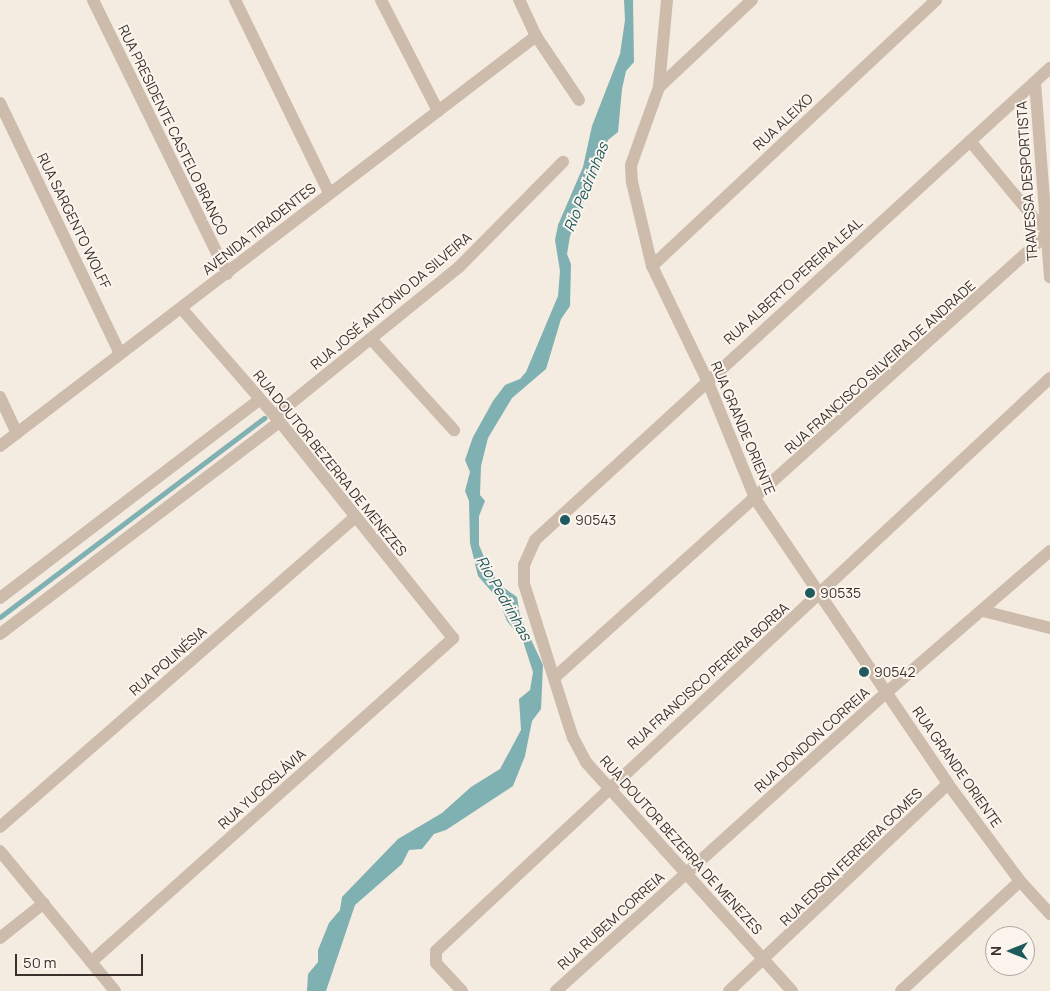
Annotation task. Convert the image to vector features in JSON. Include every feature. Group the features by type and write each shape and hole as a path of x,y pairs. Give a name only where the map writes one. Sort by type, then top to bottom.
{"street":[{"name":"RUA PRESIDENTE CASTELO BRANCO","path":"93,0 227,274"},
{"path":"235,0 329,193"},
{"path":"381,0 438,111"},
{"path":"518,0 536,36 579,100"},
{"name":"RUA GRANDE ORIENTE","path":"667,0 659,88 631,165 632,182 652,266 707,380 756,500 948,784 1020,881 1050,914"},
{"path":"659,88 752,0"},
{"name":"RUA ALEIXO","path":"652,266 936,0"},
{"name":"AVENIDA TIRADENTES","path":"0,446 120,353 182,309 329,193 536,36"},
{"name":"RUA ALBERTO PEREIRA LEAL","path":"524,566 535,540 707,380 1050,68"},
{"name":"TRAVESSA DESPORTISTA","path":"1035,82 1044,234 1050,277"},
{"name":"RUA SARGENTO WOLFF","path":"0,103 120,353"},
{"path":"970,141 1044,234"},
{"name":"RUA JOSÉ ANTÔNIO DA SILVEIRA","path":"0,634 278,419 459,267 563,162"},
{"name":"RUA FRANCISCO SILVEIRA DE ANDRADE","path":"555,677 756,500 1044,234"},
{"name":"RUA DOUTOR BEZERRA DE MENEZES","path":"182,309 278,419 453,638"},
{"path":"372,340 454,430"},
{"name":"RUA FRANCISCO PEREIRA BORBA","path":"462,991 433,957 608,788 819,595 1050,378"},
{"path":"0,397 18,433"},
{"path":"0,598 260,399"},
{"name":"RUA POLINÉSIA","path":"0,827 355,517"},
{"name":"RUA DONDON CORREIA","path":"687,874 886,693 983,611 1050,551"},
{"name":"RUA DOUTOR BEZERRA DE MENEZES","path":"524,566 524,584 573,738 586,762 792,991"},
{"path":"983,611 1050,628"},
{"name":"RUA YUGOSLÁVIA","path":"90,962 453,638"},
{"name":"RUA EDSON FERREIRA GOMES","path":"729,991 948,784"},
{"path":"0,851 115,991"},
{"name":"RUA RUBEM CORREIA","path":"556,991 687,874"},
{"path":"901,991 1020,881"},
{"path":"0,938 44,903"}],"water":[{"name":"Rio Pedrinhas","path":"624,0 633,0 634,62 626,71 622,89 618,132 608,140 570,236 567,254 571,264 570,306 561,319 546,369 512,398 488,438 481,466 480,495 485,501 479,516 479,545 489,569 500,585 517,597 520,616 543,665 541,709 532,721 525,756 513,786 446,830 434,834 422,849 409,850 402,864 355,905 326,991 307,991 308,974 318,962 318,950 329,923 340,910 342,897 398,839 442,813 471,787 500,769 521,730 519,699 530,690 533,672 523,641 507,621 498,599 478,576 470,543 469,501 465,491 470,472 465,460 473,437 493,401 505,385 520,379 526,372 558,296 560,271 555,240 558,225 583,167 592,126 620,54 625,20"}],"waterway":[{"path":"0,617 264,418"}],"place":[{"name":"90543","path":"565,520"},
{"name":"90535","path":"810,593"},
{"name":"90542","path":"864,672"}]}
